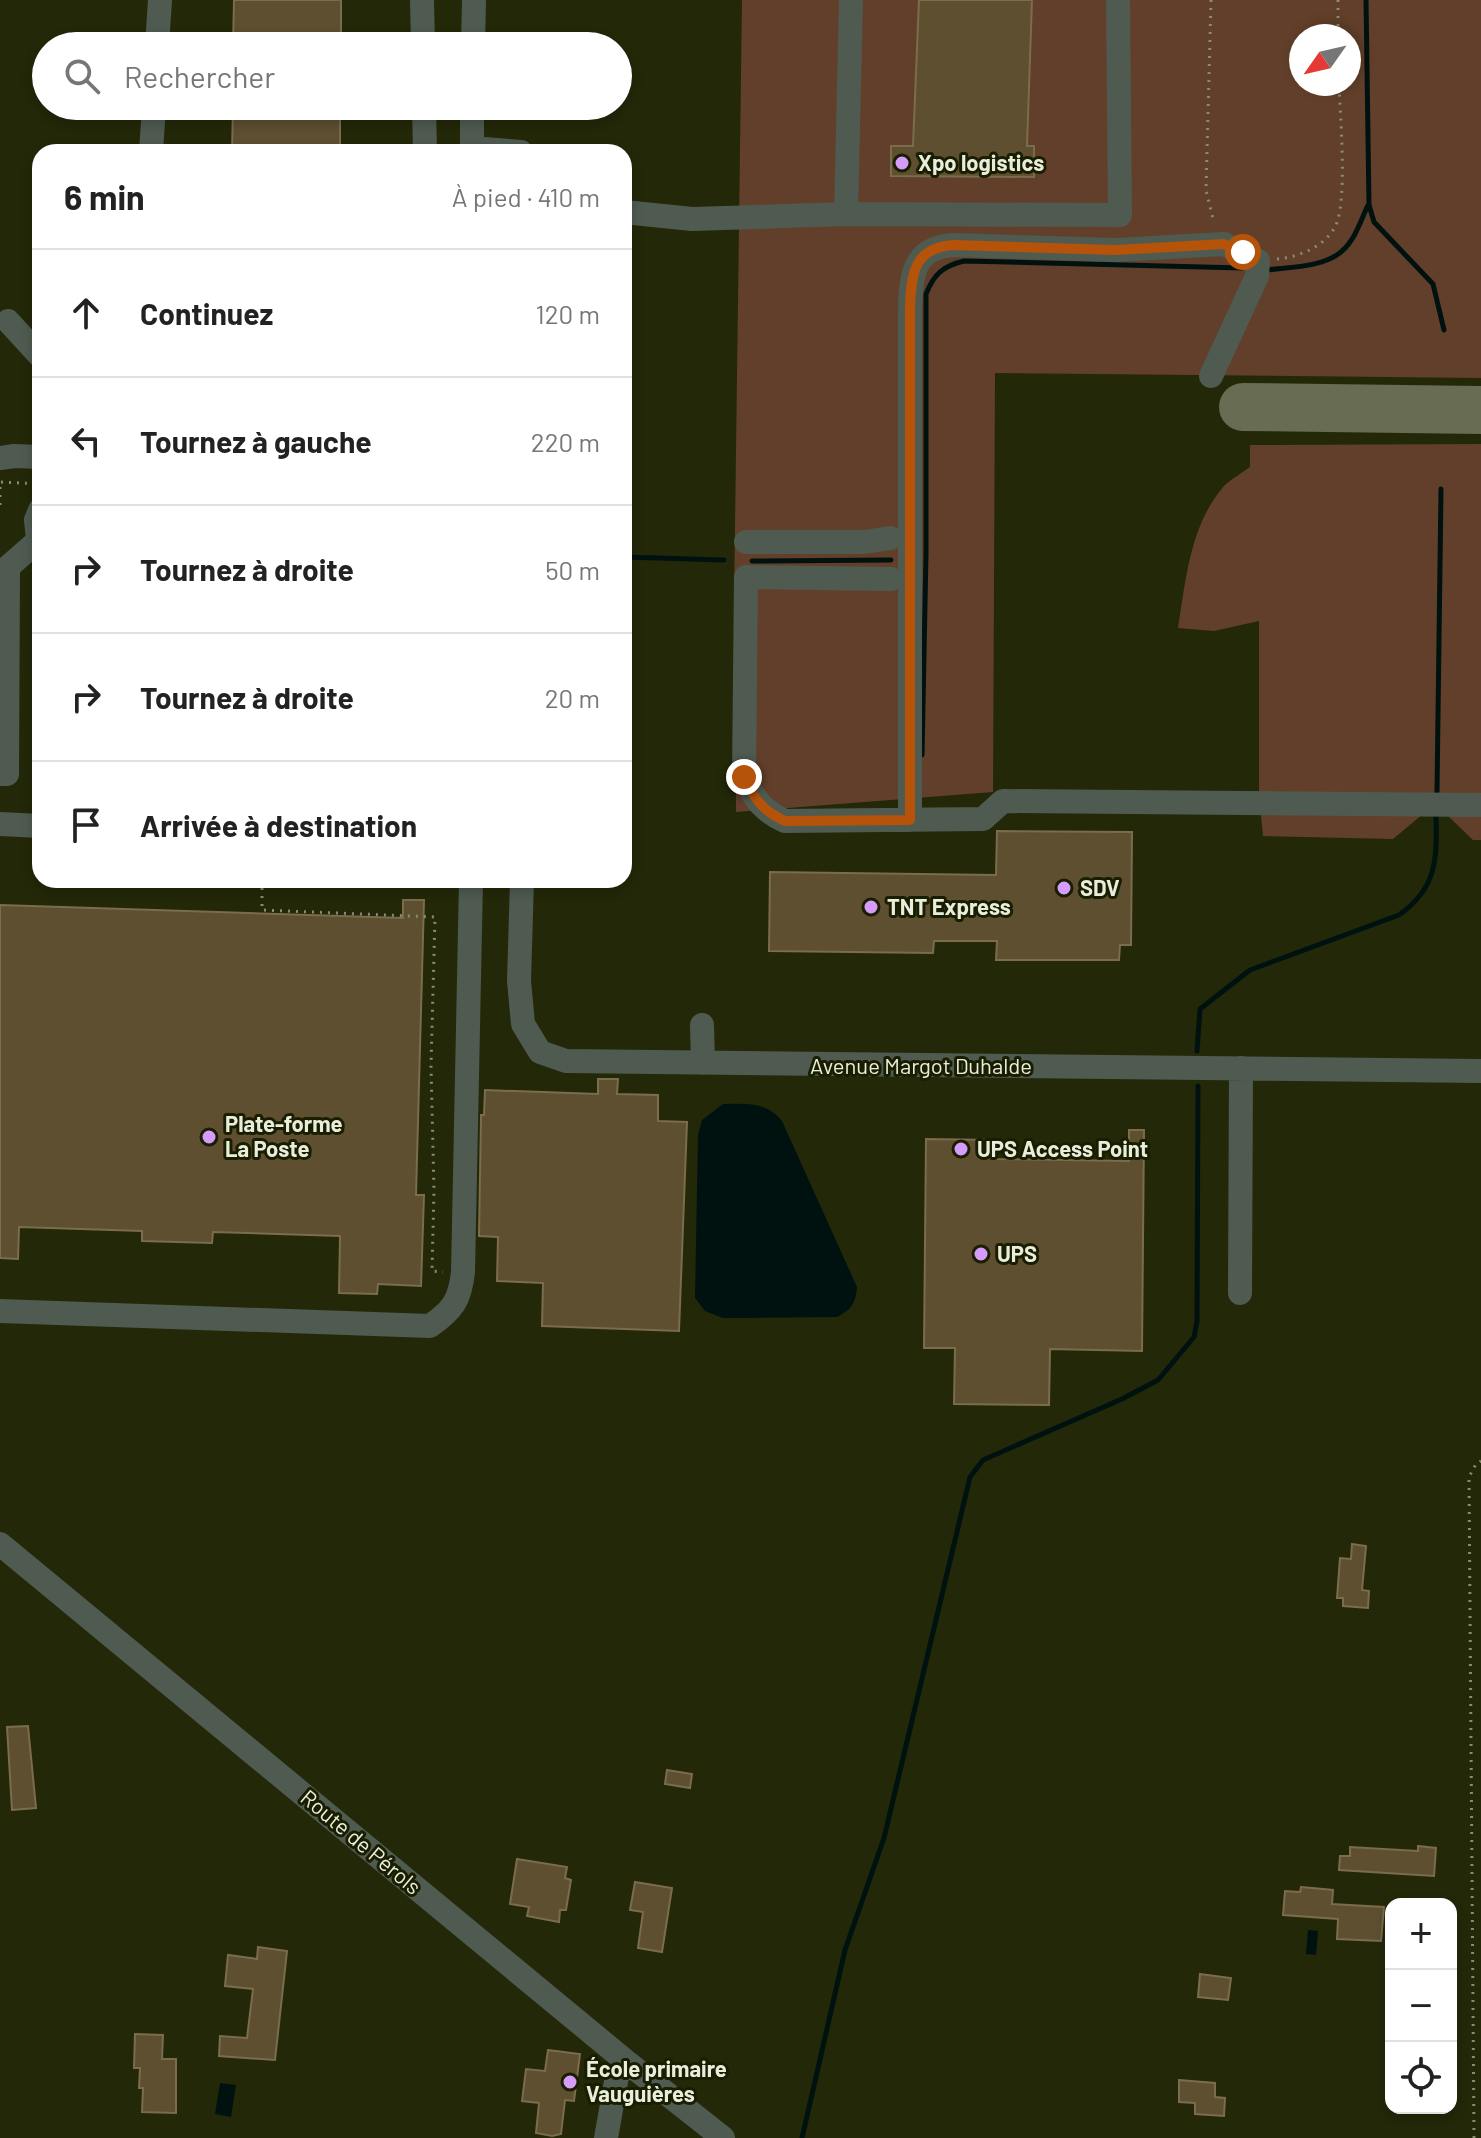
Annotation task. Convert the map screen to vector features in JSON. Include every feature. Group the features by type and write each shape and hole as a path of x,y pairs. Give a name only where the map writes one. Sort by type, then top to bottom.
{"street":[{"path":"158,32 160,0"},
{"path":"422,0 423,32"},
{"path":"473,32 474,0"},
{"path":"846,214 851,0"},
{"path":"632,213 692,219 846,214 1120,215 1118,0"},
{"path":"152,144 153,120"},
{"path":"424,120 425,144"},
{"path":"472,120 472,144"},
{"path":"910,820 910,308 913,273 926,253 939,246 1116,250 1224,244 1258,261 1257,276 1211,376"},
{"path":"8,321 32,347"},
{"path":"0,458 32,457"},
{"path":"746,542 864,542 890,538"},
{"path":"4,774 8,567 32,545"},
{"path":"891,579 746,577 744,777 753,798 769,814 785,821 983,819 1003,801 1481,805"},
{"path":"0,824 32,826"},
{"path":"0,1311 430,1326 449,1313 461,1292 463,1272 471,888"},
{"name":"Avenue Margot Duhalde","path":"521,888 519,981 523,1024 540,1052 566,1061 1481,1071"},
{"path":"702,1025 703,1063"},
{"path":"1240,1293 1241,1068"},
{"name":"Route de Pérols","path":"0,1544 723,2138"},
{"path":"606,2138 617,2076 628,2063"}],"path":[{"path":"1211,0 1206,190 1214,224 1224,244"},
{"path":"1338,0 1338,24"},
{"path":"1258,261 1287,258 1310,250 1324,240 1336,225 1341,202 1339,96"},
{"path":"0,505 0,482 32,484"},
{"path":"262,888 262,910 435,917 431,1066 432,1271 463,1272"},
{"path":"1474,2138 1469,1477 1481,1461"}],"shaded area":[{"path":"742,0 1481,0 1481,378 995,373 993,792 736,812 734,604"},
{"path":"1481,444 1481,840 1473,840 1445,813 1423,814 1393,839 1263,836 1259,795 1259,621 1214,631 1178,628 1191,553 1213,501 1227,483 1250,467 1250,445"},
{"path":"723,1104 762,1107 782,1121 857,1287 852,1305 837,1317 723,1318 705,1311 695,1298 698,1135 702,1120"},
{"path":"1308,1930 1318,1931 1316,1955 1306,1954"},
{"path":"220,2083 236,2085 231,2117 215,2114"}],"building":[{"path":"234,0 341,0 341,32 233,32"},
{"path":"919,0 1032,0 1027,146 1034,146 1034,177 891,176 891,146 913,146"},
{"path":"233,120 340,120 340,144 232,144"},
{"path":"997,831 1132,832 1131,945 1120,945 1119,960 996,960 997,941 934,941 933,953 769,951 770,872 996,875"},
{"name":"Plate-forme La Poste","path":"403,900 424,900 416,1195 424,1195 421,1286 378,1284 377,1294 339,1293 340,1236 213,1232 212,1243 142,1241 142,1231 19,1227 18,1259 0,1258 0,905 403,918"},
{"path":"598,1079 618,1079 617,1094 658,1095 658,1121 687,1122 679,1331 542,1326 543,1283 497,1281 498,1237 479,1236 481,1115 484,1115 485,1090 598,1094"},
{"path":"1129,1130 1144,1130 1142,1351 1050,1349 1049,1405 954,1404 955,1348 924,1348 926,1139 995,1140 995,1159 1129,1161"},
{"path":"1352,1544 1366,1546 1362,1590 1369,1591 1368,1608 1343,1606 1343,1598 1337,1598 1340,1558 1351,1559"},
{"path":"28,1726 36,1808 12,1810 7,1727"},
{"path":"667,1770 692,1774 690,1788 665,1784"},
{"path":"1418,1846 1436,1848 1434,1876 1339,1870 1340,1856 1350,1856 1350,1847 1418,1851"},
{"path":"517,1859 567,1867 565,1878 571,1880 566,1910 560,1910 559,1922 527,1916 529,1907 510,1904"},
{"path":"635,1882 672,1888 662,1952 638,1948 643,1912 630,1910"},
{"path":"1301,1887 1333,1890 1332,1904 1384,1907 1381,1941 1337,1939 1338,1919 1283,1915 1285,1891 1300,1892"},
{"path":"258,1947 287,1951 275,2060 219,2056 220,2036 247,2038 253,1989 225,1986 228,1955 257,1959"},
{"path":"1200,1974 1231,1978 1228,2000 1198,1997"},
{"path":"135,2034 163,2035 162,2059 176,2059 176,2113 142,2112 140,2068 134,2068"},
{"path":"548,2050 580,2054 574,2101 565,2100 561,2134 552,2136 536,2133 539,2103 522,2101 526,2069 545,2071"},
{"path":"1179,2080 1215,2083 1215,2097 1225,2098 1224,2116 1195,2114 1195,2103 1179,2102"}],"waterway":[{"path":"1366,0 1369,205 1374,222 1433,284 1444,330"},
{"path":"1267,270 1307,265 1335,256 1351,241 1368,205"},
{"path":"922,755 926,294 932,281 945,268 964,261 1242,268"},
{"path":"1437,792 1441,489"},
{"path":"632,557 724,560"},
{"path":"752,561 891,560"},
{"path":"1197,1051 1200,1009 1250,970 1399,915 1412,905 1432,872 1436,816"},
{"path":"802,2138 845,1950 884,1838 970,1477 983,1460 1158,1380 1194,1337 1197,1321 1198,1086"}],"taxiway":[{"path":"1243,407 1481,410"}],"place":[{"name":"Xpo logistics","path":"902,163"},
{"name":"SDV","path":"1064,888"},
{"name":"TNT Express","path":"871,907"},
{"name":"Plate-forme La Poste","path":"209,1137"},
{"name":"UPS Access Point","path":"961,1149"},
{"name":"UPS","path":"981,1254"},
{"name":"École primaire Vauguières","path":"570,2082"}],"route":[{"path":"744,777 753,798 769,814 785,821 910,820 910,308 913,273 926,253 939,246 954,245 1116,250 1200,244 1224,244 1243,252"}]}
